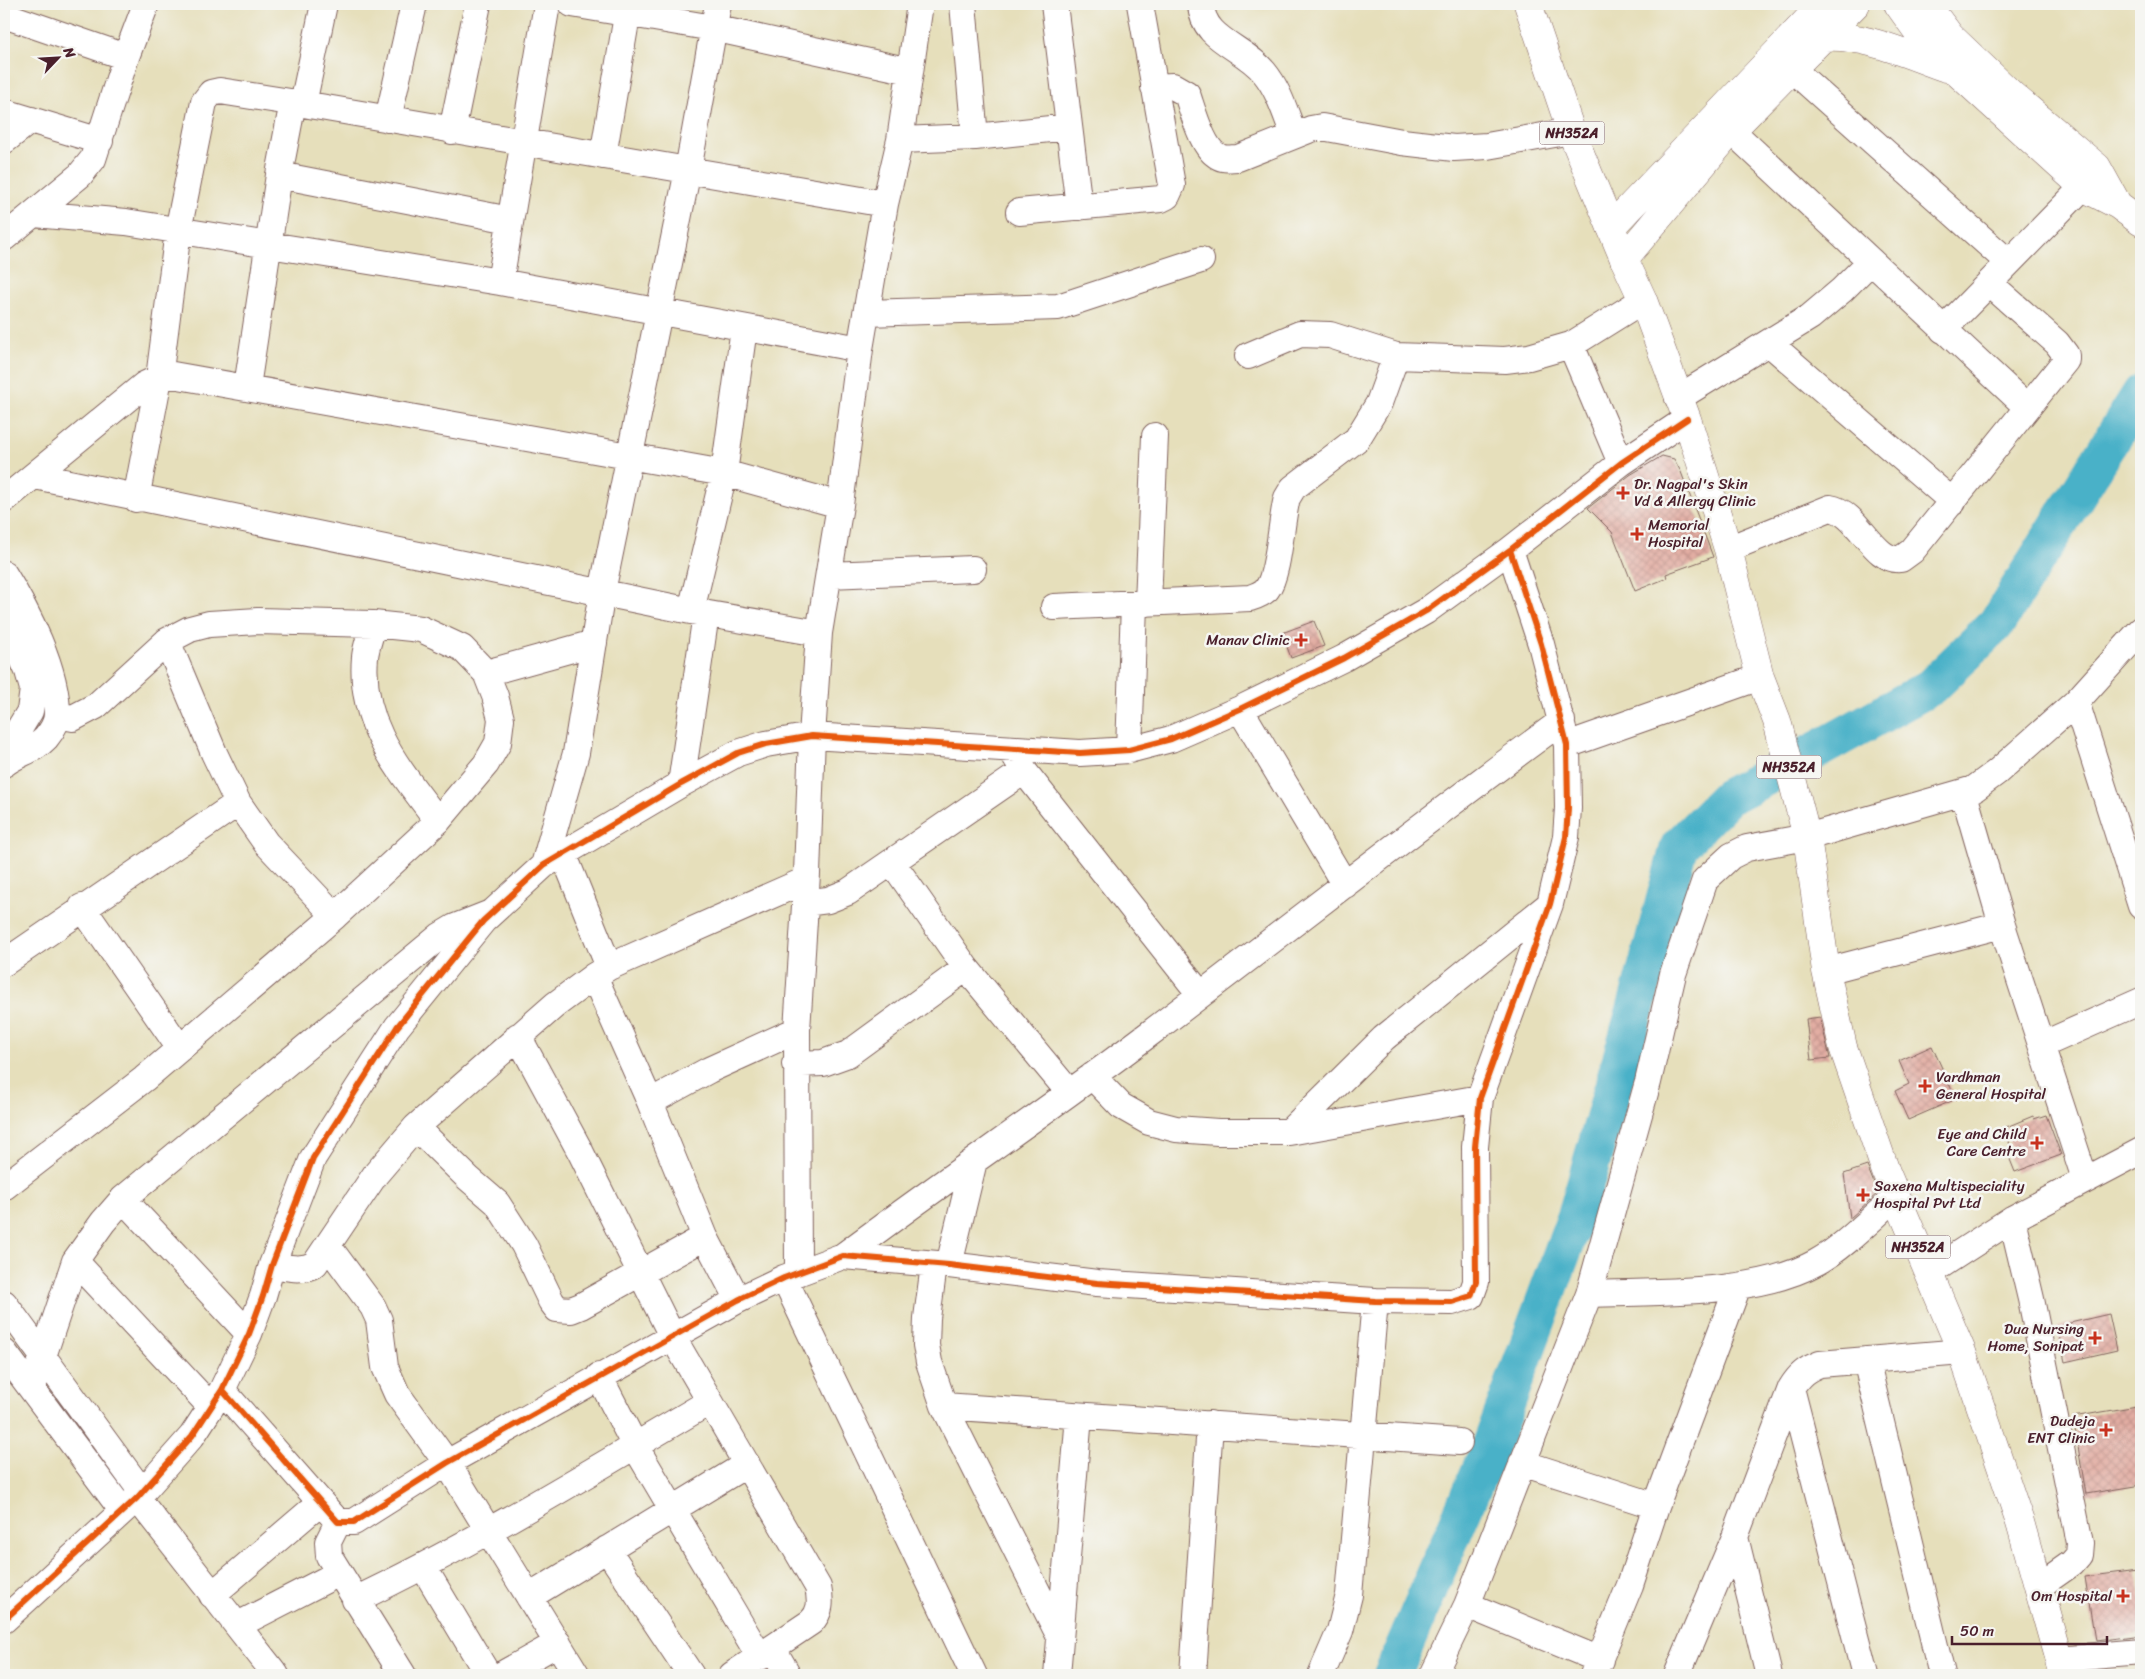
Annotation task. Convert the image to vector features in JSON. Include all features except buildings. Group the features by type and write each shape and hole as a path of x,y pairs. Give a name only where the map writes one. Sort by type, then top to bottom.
{"main road":[{"name":"NH352A","path":"1528,4 1571,131 1643,300 1683,408 1728,549 1760,677 1777,721 1803,825 1826,971 1843,1047 1896,1197 1962,1352 2020,1522 2061,1667"},
{"path":"1624,259 1724,124 1824,4"},
{"path":"1611,227 1724,124 1792,69 1856,4"},
{"path":"1898,4 1928,46 1954,71 2090,177"},
{"path":"1926,4 1950,36 2012,95 2090,177 2118,204 2141,222"},
{"path":"1824,37 1840,36 1880,46 1954,71"}],"street":[{"path":"4,238 80,175 93,159 126,57 146,4"},
{"path":"247,388 279,175 324,4"},
{"path":"388,120 414,4"},
{"path":"452,131 478,4"},
{"path":"500,282 547,4"},
{"path":"572,4 716,16 910,71"},
{"path":"920,4 900,140 885,204 860,349 840,505 820,633 812,736 806,891 796,1030 791,1275 974,1675"},
{"path":"963,4 975,137"},
{"path":"1054,4 1079,207"},
{"path":"1018,212 1161,199 1171,191 1172,185 1140,4"},
{"path":"1201,4 1204,21 1209,30 1242,52 1266,74 1276,91 1294,135"},
{"path":"603,156 628,9"},
{"path":"4,15 126,57"},
{"path":"716,16 688,170 602,592 576,753 554,859 601,971 650,1102 705,1237 738,1300"},
{"path":"1792,69 2008,262"},
{"path":"1154,87 1173,86 1180,88 1187,94 1203,137 1218,156 1227,159 1238,158 1311,129 1333,127 1402,142 1454,148 1487,146 1571,131"},
{"path":"136,499 159,378 178,231 204,102 207,96 220,91 298,103 885,204"},
{"path":"4,112 100,141"},
{"path":"4,141 31,120"},
{"path":"1724,124 1943,330 2028,407"},
{"path":"900,140 975,137 1069,128"},
{"path":"279,175 510,220"},
{"path":"1943,330 2090,177"},
{"path":"34,214 126,222 500,282 860,349"},
{"path":"866,313 1058,307 1201,260"},
{"path":"4,1620 134,1500 192,1436 217,1399 249,1334 272,1265 313,1158 397,1027 490,914 554,859 681,784 738,753 766,744 812,736 1080,753 1129,750 1171,739 1240,709 1344,658 1426,611 1510,550 1621,462 1683,408 1769,343 1827,304 1871,261"},
{"path":"1728,549 1830,508 1845,513 1888,558 1894,560 1901,559 1912,551 2066,360 2066,355 2057,343 1988,283"},
{"path":"1248,356 1300,334 1308,334 1330,335 1396,356 1505,360 1529,357 1571,345 1643,300"},
{"path":"681,784 699,613 724,473 744,328"},
{"path":"1769,343 1953,502"},
{"path":"1571,345 1621,462"},
{"path":"1054,607 1250,598 1267,588 1274,573 1287,498 1292,488 1357,439 1379,403 1396,356"},
{"path":"4,500 36,476 144,385 159,378 173,375 724,473 840,505"},
{"path":"1129,750 1155,436"},
{"path":"36,476 136,499 699,613 820,633"},
{"path":"843,1256 942,1265 1097,1283 1375,1300 1452,1302 1465,1299 1473,1292 1476,1282 1475,1147 1480,1098 1550,904 1566,837 1569,778 1564,733 1541,644 1510,550"},
{"path":"829,576 973,569"},
{"path":"4,574 22,607 46,661 57,715 47,737 33,750 6,762"},
{"path":"4,617 28,671 33,689 30,711 13,739 6,762"},
{"path":"4,1187 144,1079 335,916 438,821 486,764 498,743 501,719 486,673 462,648 422,629 373,624 258,621 209,624 190,629 167,641 96,706 73,718 57,715"},
{"path":"373,624 365,657 366,692 373,722 391,758 438,821"},
{"path":"1433,1675 1467,1605 1589,1294 1648,1082 1674,974 1705,880 1731,856 1803,825 1964,794 1985,783 2076,702 2141,630"},
{"path":"167,641 238,803 266,843 335,916"},
{"path":"486,673 594,643"},
{"path":"74,1261 217,1399 338,1522 354,1522 447,1463 599,1376 738,1300 791,1275 843,1256 1092,1076 1345,886 1440,810 1564,733 1760,677"},
{"path":"2076,702 2141,906"},
{"path":"1240,709 1345,886"},
{"path":"1011,749 1024,771 1200,994"},
{"path":"272,1265 308,1268 315,1264 375,1175 416,1126 518,1036 601,971 806,891 840,897 1024,771"},
{"path":"1964,794 2002,925 2085,1179"},
{"path":"4,963 82,907 238,803"},
{"path":"892,862 966,968 1069,1092"},
{"path":"1289,1132 1384,1038 1550,904"},
{"path":"82,907 180,1047"},
{"path":"32,1390 74,1261 103,1222 124,1199 440,936 455,927 490,914"},
{"path":"1826,971 2002,925"},
{"path":"795,1064 823,1063 848,1054 966,968"},
{"path":"2042,1045 2141,1001"},
{"path":"650,1102 709,1070 796,1030"},
{"path":"518,1036 580,1151 672,1336 818,1588 820,1597 817,1616 732,1675"},
{"path":"1092,1076 1121,1106 1149,1122 1176,1129 1289,1132 1480,1098"},
{"path":"416,1126 468,1178 497,1203 524,1245 550,1301 557,1308 572,1310 581,1306 705,1237"},
{"path":"1929,1273 2012,1219 2141,1151"},
{"path":"974,1161 942,1265 926,1345 929,1362 944,1406 1060,1637"},
{"path":"1589,1294 1738,1286 1786,1276 1819,1261 1896,1197"},
{"path":"124,1199 249,1334"},
{"path":"2012,1219 2031,1299 2080,1543 2079,1555 2072,1563 2038,1586"},
{"path":"328,1246 373,1307 379,1320 385,1367 396,1394 447,1463 577,1675"},
{"path":"1467,1605 1596,1668 1630,1585 1656,1506 1738,1286"},
{"path":"1321,1675 1340,1631 1349,1595 1375,1300"},
{"path":"4,1303 42,1355 134,1500"},
{"path":"4,1352 32,1390 134,1500 238,1625 276,1675"},
{"path":"1677,1675 1735,1537 1791,1388 1798,1376 1808,1368 1820,1364 1962,1352"},
{"path":"1866,1360 1942,1675"},
{"path":"599,1376 635,1446 672,1508 766,1653 788,1675"},
{"path":"1791,1388 1865,1675"},
{"path":"355,1600 424,1568 490,1532 709,1402"},
{"path":"944,1406 1459,1442"},
{"path":"1058,1675 1079,1416"},
{"path":"1193,1675 1210,1424"},
{"path":"1522,1463 1656,1506"},
{"path":"529,1596 747,1464"},
{"path":"212,1594 320,1503"},
{"path":"338,1522 328,1542 329,1556 403,1675"},
{"path":"1735,1537 1769,1675"},
{"path":"607,1548 691,1675"},
{"path":"424,1568 488,1675"},
{"path":"238,1625 339,1573"},
{"path":"501,1675 558,1643"},
{"path":"2061,1667 2141,1652"}],"waterway":[{"path":"1392,1675 1491,1445 1576,1216 1639,996 1679,846 1728,797 1931,687 1996,624 2141,393"}],"cycle path":[{"path":"4,1620 137,1498 192,1436 222,1390 249,1334 272,1265 313,1158 397,1027 483,921 544,865 681,784 738,753 766,744 812,736 1080,753 1129,750 1171,739 1240,709 1344,658 1426,611 1510,550 1621,463 1687,419"},
{"path":"222,1390 338,1522 354,1522 447,1463 738,1300 784,1278 843,1256 949,1265 1097,1283 1375,1301 1452,1302 1471,1296 1476,1282 1475,1147 1480,1098 1550,904 1566,837 1568,808 1567,745 1541,644 1510,550"}],"place":[{"name":"Dr. Nagpal's Skin Vd & Allergy Clinic","path":"1623,493"},
{"name":"Memorial Hospital","path":"1637,534"},
{"name":"Manav Clinic","path":"1301,640"},
{"name":"Vardhman General Hospital","path":"1925,1086"},
{"name":"Eye and Child Care Centre","path":"2037,1143"},
{"name":"Saxena Multispeciality Hospital Pvt Ltd","path":"1863,1195"},
{"name":"Dua Nursing Home, Sonipat","path":"2095,1338"},
{"name":"Dudeja ENT Clinic","path":"2106,1430"},
{"name":"Om Hospital","path":"2123,1596"}]}
